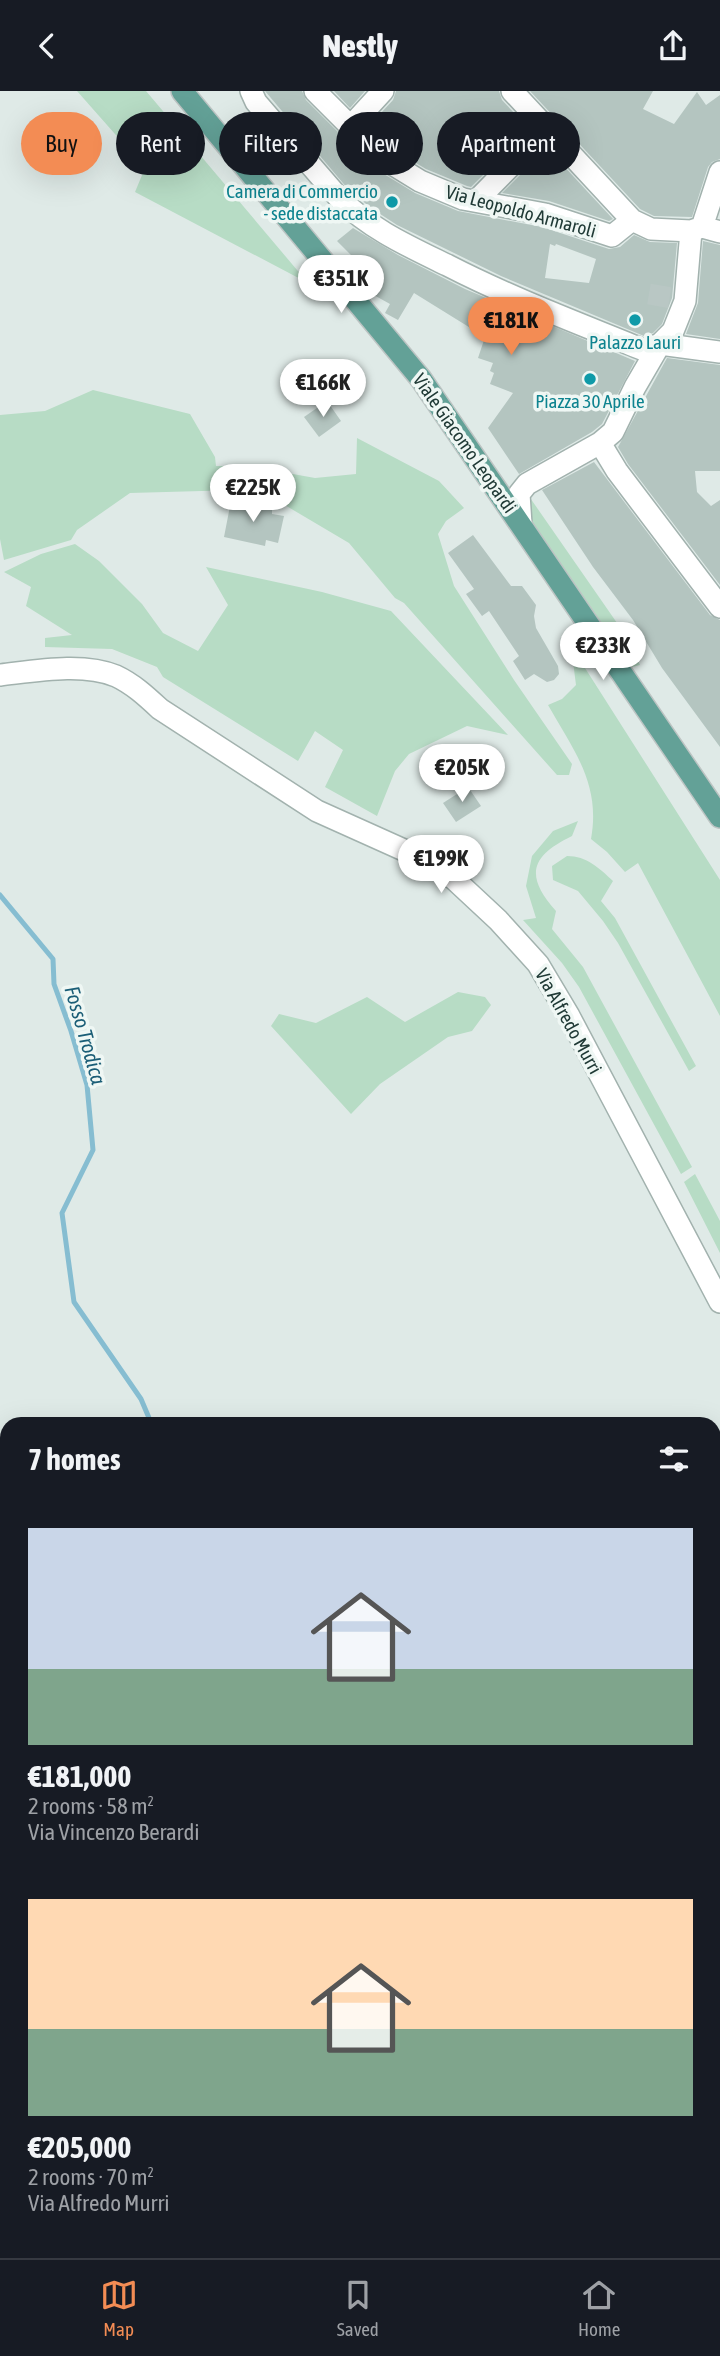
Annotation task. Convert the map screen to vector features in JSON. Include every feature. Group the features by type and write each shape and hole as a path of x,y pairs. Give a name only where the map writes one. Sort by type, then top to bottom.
{"main road":[{"name":"Viale Giacomo Leopardi","path":"182,91 421,379 720,817"}],"street":[{"path":"251,91 256,102 339,198 385,235 504,293 644,350 660,344 720,352"},
{"name":"Via Leopoldo Armaroli","path":"315,91 336,113"},
{"path":"364,112 383,91"},
{"path":"512,91 532,112"},
{"path":"580,163 632,220 651,229 704,230"},
{"path":"521,524 519,493 527,484 600,443 613,432 660,344 673,331 720,172"},
{"name":"Via Leopoldo Armaroli","path":"410,175 463,199 545,214 612,236 632,220"},
{"path":"477,200 502,175"},
{"path":"600,443 617,471 720,607"},
{"name":"Via Alfredo Murri","path":"0,675 47,669 114,675 140,690 160,709 317,811 407,851 454,879 499,919 538,964 569,1016 720,1302"}],"green space":[{"path":"77,91 146,91 164,112 116,112 116,135 102,119 102,112 96,112"},
{"path":"205,161 308,283 135,192 142,175 205,175"},
{"path":"93,390 190,414 215,457 216,466 249,466 315,478 356,474 357,438 439,481 464,508 446,521 438,534 454,586 572,764 569,775 557,775 404,603 395,598 349,543 278,501 238,490 130,493 77,530 71,540 4,560 0,539 0,415 45,411"},
{"path":"526,492 624,633 640,665 632,667 528,516"},
{"path":"75,544 99,561 142,604 163,633 198,651 228,605 206,567 322,592 391,611 508,735 467,726 409,754 395,771 377,816 325,787 343,750 315,731 298,761 163,677 157,667 112,649 45,647 45,638 72,635 26,606 31,587 4,572 41,554"},
{"path":"571,646 720,880 720,1016 638,863 625,872 591,839 593,819 589,785 576,753 548,705 562,699 576,685"},
{"path":"578,821 572,836 558,843 540,859 536,877 539,887 556,911 552,929 583,967 692,1167 681,1174 579,987 562,963 523,920 536,918 526,886 532,856 553,831"},
{"path":"567,856 587,860 613,881 601,901 615,918 696,1066 689,1071 603,921 578,891 553,880 552,866"},
{"path":"458,992 485,997 491,1005 472,1031 448,1037 380,1084 351,1114 271,1026 279,1014 316,1023 367,997 405,1022"},
{"path":"695,1174 720,1221 720,1253 684,1182"}],"building":[{"path":"265,91 302,91 306,100 318,112 283,112"},
{"path":"334,91 365,91 350,108"},
{"path":"396,91 499,91 502,100 513,112 437,112 437,174 423,167 423,112 382,112 393,100"},
{"path":"530,91 653,91 643,109 674,124 697,92 706,105 720,95 720,159 708,167 692,217 654,216 640,209 580,145 580,112 550,112"},
{"path":"322,116 336,130 336,175 322,158"},
{"path":"336,175 385,175 415,193 458,211 542,227 609,249 620,247 634,235 650,242 677,243 672,298 662,324 653,333 644,336 501,276 397,225 371,208","holes":["550,244 596,259 589,283 545,278"]},
{"path":"440,175 483,175 471,187"},
{"path":"520,175 572,175 613,219 609,221 549,201 502,193"},
{"path":"353,228 398,255 465,289 635,361 602,424 519,474 488,428 513,393 490,384 494,373 490,371 493,363 478,358 485,337 414,293 398,320 385,313 390,304 372,294 376,287 357,261 337,241"},
{"path":"703,241 720,245 720,339 686,334 698,303"},
{"path":"667,358 720,365 720,471 695,471 697,492 711,506 720,500 720,585 618,447"},
{"path":"327,401 341,421 319,437 304,417"},
{"path":"594,462 710,615 720,620 720,747 662,668 633,620 593,567 542,490"},
{"path":"231,501 272,510 272,514 284,516 278,543 266,540 265,546 224,537"},
{"path":"473,535 511,586 522,586 536,605 536,628 558,666 559,674 554,680 547,682 534,674 525,680 513,661 519,656 489,611 482,616 466,594 474,589 448,553"},
{"path":"468,787 481,806 456,822 443,803"}],"waterway":[{"name":"Fosso Trodica","path":"0,895 53,959 54,984 87,1085 93,1150 62,1213 74,1302 141,1399 149,1417"}],"tunnel":[{"path":"649,294 678,299"}],"place":[{"name":"Camera di Commercio - sede distaccata","path":"392,202"},
{"name":"Palazzo Lauri","path":"635,320"},
{"name":"Piazza 30 Aprile","path":"590,379"}]}
